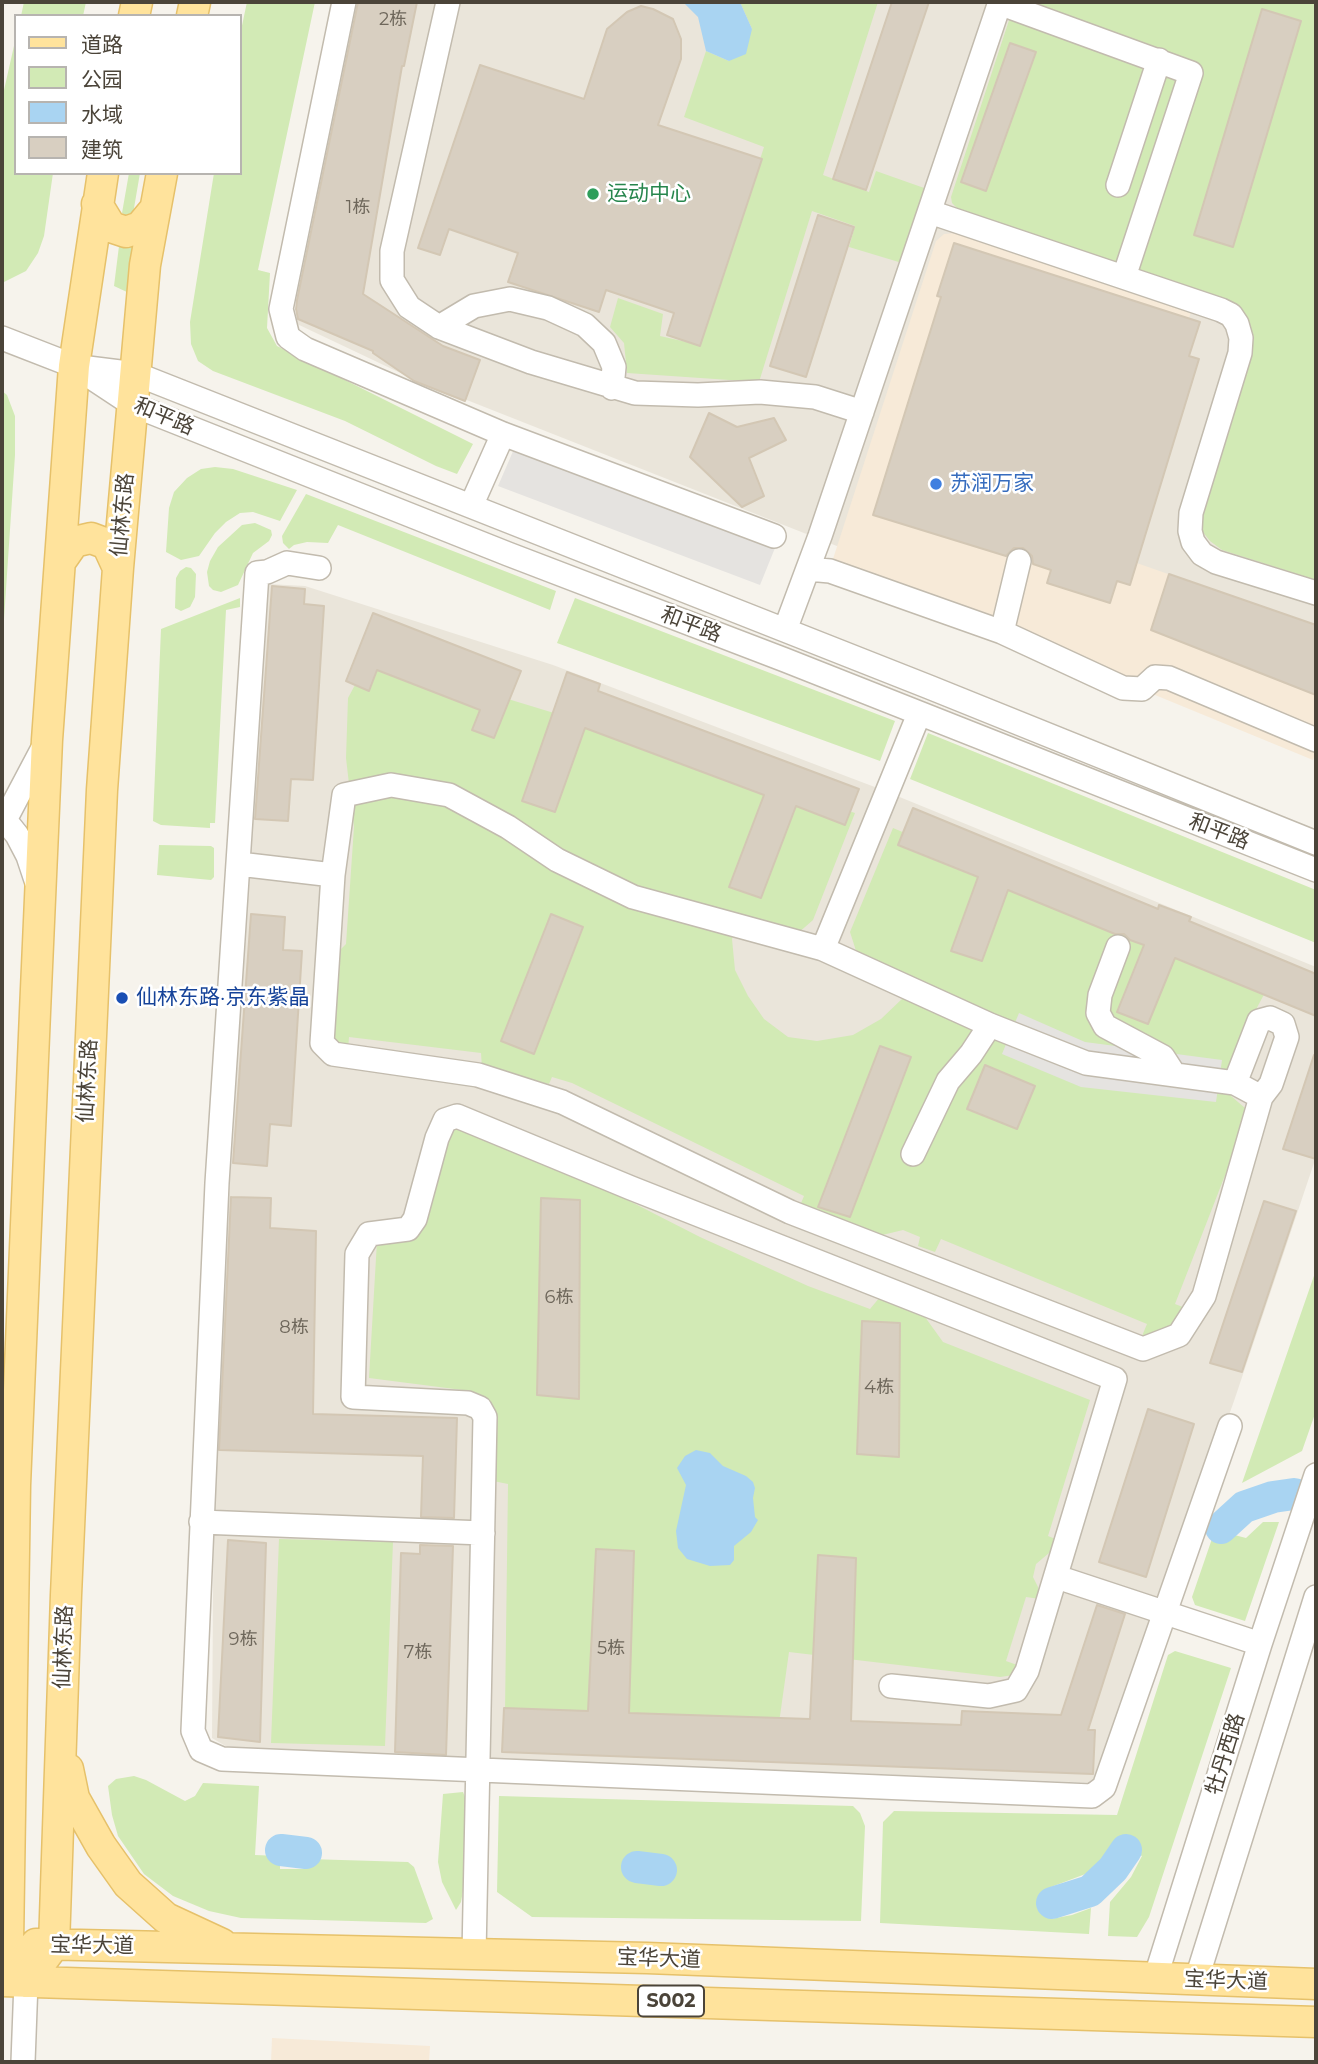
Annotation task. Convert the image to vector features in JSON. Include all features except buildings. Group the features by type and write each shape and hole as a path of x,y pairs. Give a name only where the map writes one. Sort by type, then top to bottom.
{"main road":[{"path":"54,1945 14,1981 5,1943 6,1739 10,1696 15,1486 47,740 74,366 103,175"},
{"name":"仙林东路","path":"54,1945 89,1051 102,790 118,568 145,265 162,175"},
{"path":"97,204 111,227 126,232 140,227 155,209"},
{"path":"60,562 74,542 92,538 107,544 118,568"},
{"path":"6,1739 22,1774 29,1777 39,1776 55,1762 61,1741"},
{"path":"61,1741 74,1798 101,1846 128,1884 166,1918 232,1949"},
{"name":"宝华大道","path":"5,1943 647,1958 1316,1984"},
{"name":"宝华大道","path":"14,1981 1316,2022"}],"street":[{"path":"344,2 281,309 288,337 305,349 503,434 774,536"},
{"path":"448,2 392,261 391,280 409,307 439,327 531,362 612,388 635,393 760,392 816,397 862,412"},
{"path":"785,630 862,412 1000,3 1191,72 1124,277"},
{"path":"1118,185 1159,60"},
{"path":"930,212 1221,310 1231,316 1237,324 1241,338 1240,353 1191,513 1190,531 1193,542 1202,554 1216,562 1316,593"},
{"path":"439,327 474,306 510,299 548,309 584,325 604,342 614,367 612,388"},
{"name":"和平路","path":"2,338 74,366 133,405 1316,870"},
{"name":"和平路","path":"74,366 136,374 1316,843"},
{"path":"471,506 503,434"},
{"path":"1002,632 1019,561"},
{"path":"319,568 287,563 267,572 257,573 217,1183 193,1731 201,1750 222,1759 1092,1796 1104,1787 1230,1426"},
{"path":"808,569 830,570 1002,632 1123,688 1142,689 1155,677 1169,678 1316,740"},
{"path":"823,949 919,713"},
{"path":"40,891 28,856 17,835 4,820 47,740"},
{"path":"1235,1083 1259,1021 1270,1018 1283,1024 1287,1037 1271,1084 1261,1097 1204,1296 1179,1335 1143,1349 790,1212 562,1102 478,1075 333,1054 322,1043 333,874 344,795 391,785 449,795 508,827 556,860 633,897 823,949 990,1025 1086,1063 1235,1083 1261,1097"},
{"path":"239,864 333,874"},
{"path":"1118,947 1100,995 1098,1013 1105,1026 1163,1057 1174,1074"},
{"path":"913,1154 948,1081 971,1054 990,1025"},
{"path":"474,1954 485,1417 480,1408 468,1403 353,1397 357,1254 369,1234 408,1229 415,1219 437,1138 445,1120 457,1116 631,1188 1115,1379 1057,1577 1027,1671 1016,1690 989,1696 891,1686"},
{"name":"牡丹西路","path":"1155,1979 1316,1475"},
{"path":"201,1522 483,1533"},
{"path":"1057,1577 1260,1644"},
{"name":"牡丹西路","path":"1196,1981 1316,1597"},
{"path":"14,1981 23,2062"}],"shaded area":[{"path":"359,2 1316,2 1316,735 411,378 295,323"},
{"path":"955,233 1191,312 1114,555 1316,626 1316,751 1313,760 832,562 936,241 944,234"},
{"path":"514,449 775,548 760,585 498,486"},
{"path":"268,584 305,586 553,665 880,789 1316,967 1316,1157 1234,1401 1097,1783 229,1748 212,1738 214,1462"},
{"path":"1019,1013 1085,1042 1222,1060 1216,1102 1081,1087 1002,1054"},
{"path":"272,2038 430,2046 429,2062 271,2062"}],"green space":[{"path":"24,2 86,2 83,14 21,14"},
{"path":"247,2 315,2 258,270 270,273 267,328 277,346 473,444 457,474 345,421 213,371 198,361 191,344 190,322 214,175 242,175 242,26"},
{"path":"740,2 878,2 823,175 869,192 876,171 927,189 902,263 849,247 855,226 812,211 759,382 627,373 624,343 610,327 618,298 663,314 660,336 700,345 764,147 684,117 706,51 729,61 752,29"},
{"path":"1015,2 1316,2 1316,580 1222,550 1202,531 1202,517 1251,354 1221,298 958,209 952,203 951,197"},
{"path":"14,46 14,175 53,175 44,236 38,253 26,271 2,283 2,99"},
{"path":"129,175 140,175 133,214 127,216 122,213"},
{"path":"120,238 134,240 129,293 114,286"},
{"path":"2,391 7,395 15,416 15,455 2,649"},
{"path":"201,469 233,469 297,490 280,521 253,512 240,513 215,533 199,556 181,560 166,552 169,508 174,492 187,478"},
{"path":"306,494 556,591 550,610 338,525 328,543 307,542 289,549 283,543 282,536"},
{"path":"255,523 271,530 269,541 253,553 238,585 221,592 213,590 209,586 207,572 218,547 242,525"},
{"path":"186,567 196,574 195,597 190,607 181,611 175,608 176,578"},
{"path":"240,598 240,607 226,610 215,823 210,823 210,828 161,825 153,821 161,629"},
{"path":"575,598 895,721 880,761 557,643"},
{"path":"370,657 577,720 855,813 813,920 797,934 738,919 732,939 735,970 748,996 764,1019 788,1037 817,1041 853,1035 881,1019 903,998 911,982 858,957 850,932 893,828 1269,985 1252,1017 1232,1068 1231,1096 1245,1108 1243,1129 1175,1304 1188,1309 1182,1321 1157,1337 1142,1336 1147,1324 941,1239 935,1252 918,1246 920,1237 903,1230 870,1238 799,1208 804,1196 572,1083 552,1077 549,1084 482,1068 481,1053 349,1037 348,1050 336,1046 330,1037 337,953 346,944 354,827 346,758 348,698"},
{"path":"928,733 1316,890 1316,943 910,779"},
{"path":"159,845 211,846 214,848 214,877 211,880 157,875"},
{"path":"454,1127 600,1186 700,1237 808,1286 870,1309 880,1297 925,1317 943,1342 1090,1400 1048,1536 1058,1540 1049,1553 1036,1564 1033,1577 1040,1599 1026,1597 1006,1661 1020,1666 1014,1675 1000,1677 789,1652 779,1723 505,1711 508,1484 493,1481 495,1414 488,1400 470,1391 369,1378 377,1241 408,1237 447,1132"},
{"path":"1316,1270 1316,1411 1302,1451 1242,1483"},
{"path":"1263,1522 1279,1522 1245,1621 1195,1605 1192,1597 1215,1530 1246,1538"},
{"path":"279,1539 393,1542 385,1746 271,1743"},
{"path":"1175,1651 1231,1668 1149,1917 1137,1937 1108,1936 1110,1902 1131,1877 1142,1856 1114,1846 1105,1861 1088,1873 1051,1887 1051,1919 1091,1908 1089,1934 880,1923 883,1822 894,1811 1117,1815 1168,1655"},
{"path":"134,1776 185,1801 195,1796 203,1783 259,1786 255,1855 280,1856 280,1869 307,1869 308,1859 408,1862 414,1867 433,1919 426,1923 241,1918 209,1911 173,1896 144,1874 118,1836 108,1786 116,1779"},
{"path":"463,1792 464,1885 461,1902 456,1910 442,1882 438,1862 443,1794"},
{"path":"499,1796 853,1806 860,1813 865,1826 861,1921 532,1917 497,1892"}],"water":[{"path":"683,2 740,2 752,29 746,54 729,61 706,51 698,17"},
{"path":"696,1450 710,1453 723,1466 746,1476 755,1488 753,1498 755,1517 758,1520 751,1532 734,1546 734,1560 730,1565 710,1566 687,1559 678,1548 676,1531 686,1485 677,1468 685,1456"}],"waterway":[{"path":"1221,1528 1244,1507 1273,1497 1294,1494 1316,1499"},
{"path":"281,1850 306,1853"},
{"path":"1052,1903 1090,1891 1113,1869 1126,1850"},
{"path":"637,1867 661,1870"}],"place":[{"name":"运动中心","path":"593,194"},
{"name":"苏润万家","path":"936,484"},
{"name":"仙林东路·京东紫晶","path":"122,998"}]}
